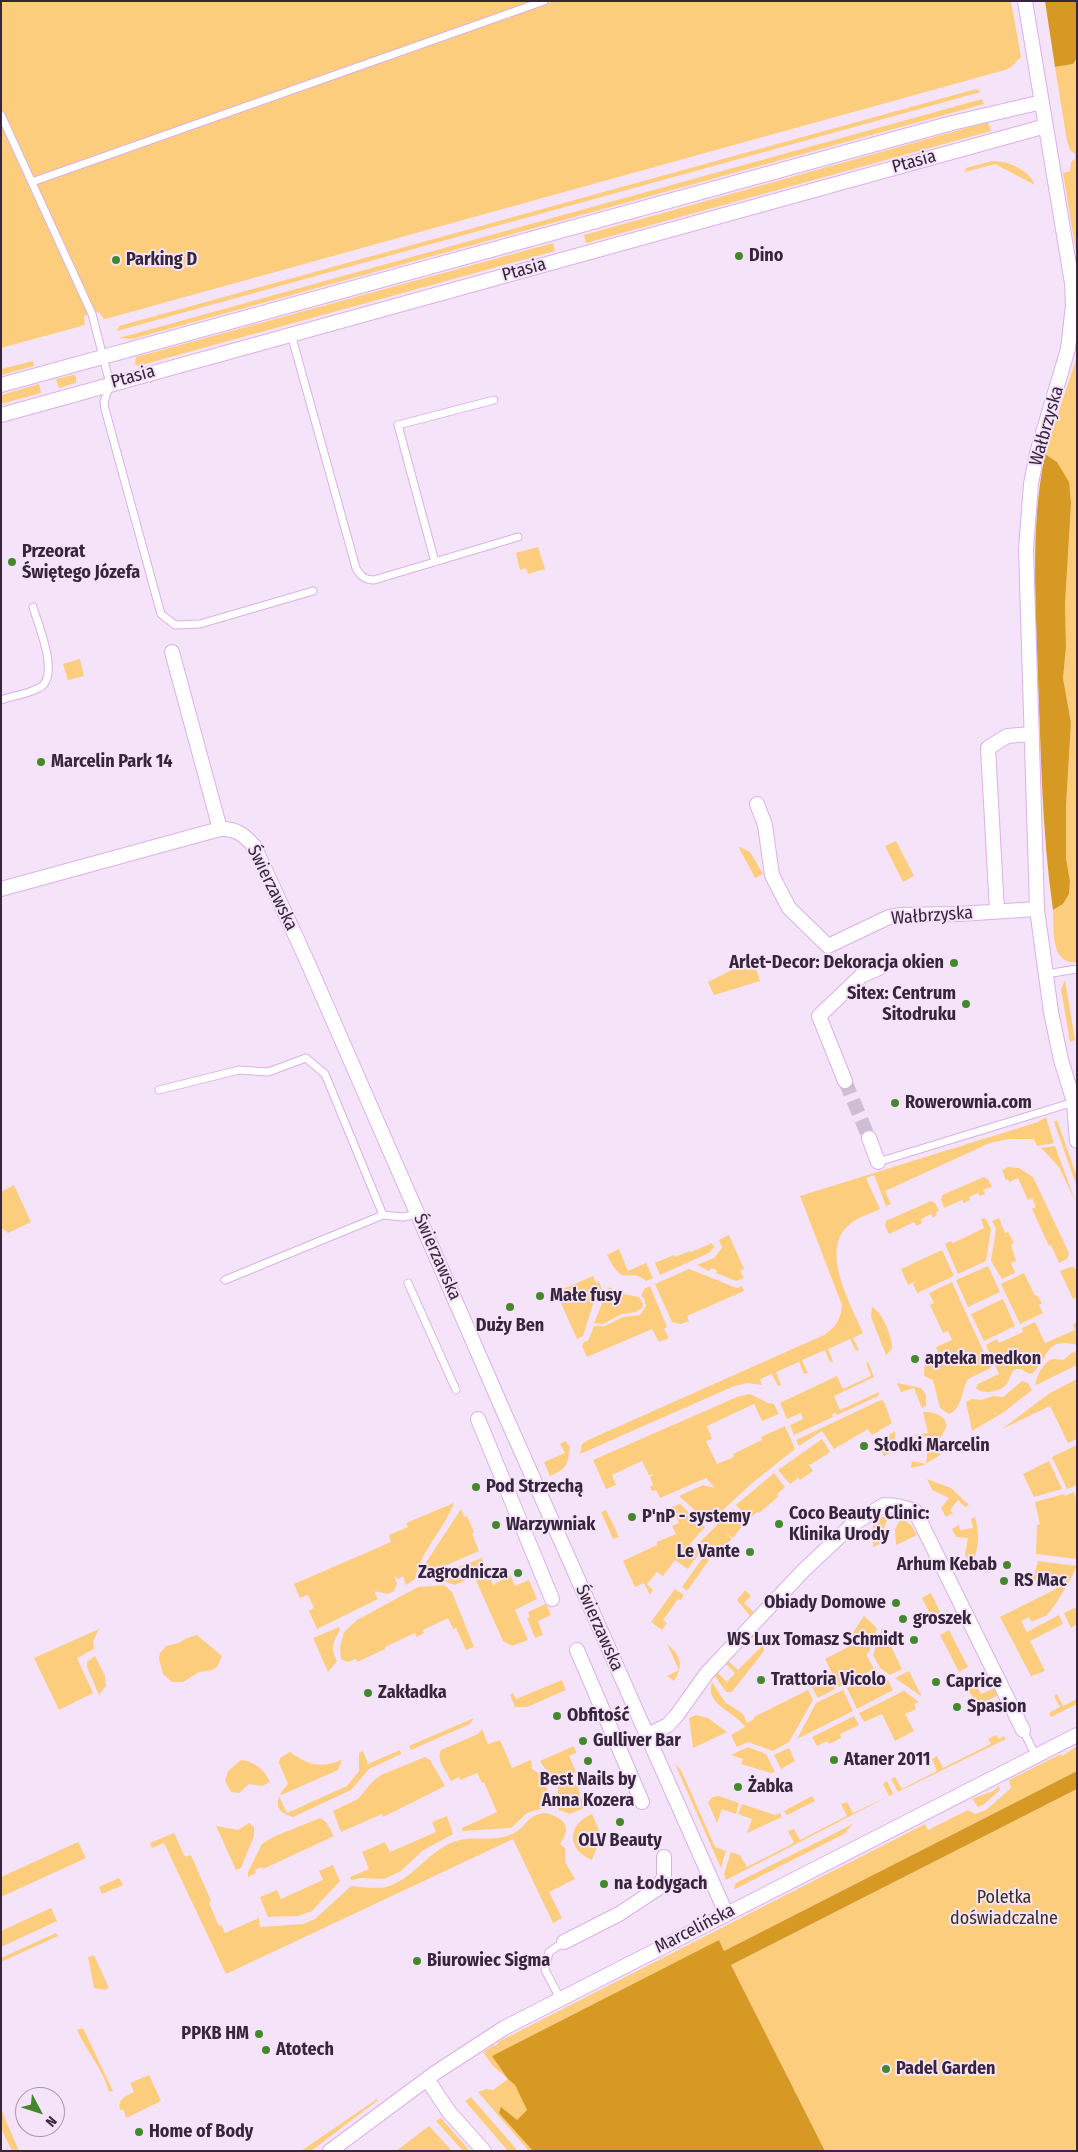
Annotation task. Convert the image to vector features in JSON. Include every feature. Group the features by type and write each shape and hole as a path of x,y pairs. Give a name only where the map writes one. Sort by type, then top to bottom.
{"street":[{"name":"Wałbrzyska","path":"1025,1 1070,265 1073,305 1068,349 1037,453 1031,484 1026,549 1037,909 1059,1050 1076,1103 1077,1141"},
{"name":"Ptasia","path":"1,386 952,123 1042,102"},
{"name":"Ptasia","path":"1,415 1046,126"},
{"path":"172,652 220,829"},
{"name":"Wałbrzyska","path":"997,911 988,748 1007,736 1032,734"},
{"name":"Wałbrzyska","path":"757,804 765,825 772,875 789,908 828,946 889,917 898,915 959,914 1037,909"},
{"name":"Świerzawska","path":"2,886 220,829 231,828 240,832 254,846 418,1214 646,1736 726,1913"},
{"path":"845,1081 819,1016 861,976 881,967"},
{"path":"869,1138 878,1162"},
{"path":"478,1419 552,1599"},
{"path":"646,1736 668,1724 678,1715 707,1673 804,1570 852,1524 884,1505 915,1511 1023,1730"},
{"path":"577,1650 642,1802"},
{"name":"Marcelińska","path":"330,2151 479,2043 560,1998 1077,1735"},
{"path":"564,1942 619,1914 657,1889 664,1877 664,1857"},
{"path":"427,2079 449,2112 484,2151"}],"lane":[{"path":"32,182 544,1"},
{"path":"1,115 92,314 110,384 104,402 105,409 161,614 174,625 200,624 313,592"},
{"path":"291,334 359,573 368,580 374,580 518,537"},
{"path":"434,562 398,425 494,400"},
{"path":"1,700 40,688 48,678 50,666 33,607"},
{"path":"1046,974 1077,969"},
{"path":"159,1090 239,1070 268,1072 306,1058 325,1074 383,1215"},
{"path":"878,1162 1076,1103"},
{"path":"225,1280 383,1215 403,1217 418,1214"},
{"path":"408,1283 456,1390"},
{"path":"1023,1730 1036,1756"},
{"path":"560,1998 545,1970 549,1952 564,1942"}],"green space":[{"path":"1,1 1011,1 1021,57 1005,70 109,318 104,319 99,312 84,316 85,325 1,348"},
{"path":"1077,58 1077,258 1063,173 1070,171 1071,162 1075,159 1075,154 1070,150 1067,141 1055,67 1073,64"},
{"path":"976,89 981,92 117,331 119,326"},
{"path":"982,99 984,104 132,339 119,338"},
{"path":"988,122 991,131 586,243 584,235"},
{"path":"992,161 1011,164 1023,170 1035,185 995,164 965,172 966,168"},
{"path":"553,243 555,251 138,366 135,364 136,357"},
{"path":"1077,356 1077,962 1062,958 1055,944 1054,936 1053,910 1063,904 1069,894 1070,881 1066,858 1066,807 1071,723 1063,678 1066,647 1065,603 1057,462 1045,454"},
{"path":"33,361 34,366 1,375 1,369"},
{"path":"76,376 76,383 59,388 56,379"},
{"path":"39,384 41,393 1,404 1,395"},
{"path":"538,547 545,569 528,574 526,568 520,570 516,553"},
{"path":"80,659 84,676 68,680 63,664"},
{"path":"896,841 914,876 903,882 885,846"},
{"path":"738,846 750,852 763,874 755,878"},
{"path":"753,959 760,981 714,995 708,982"},
{"path":"1065,980 1075,1040 1070,1042 1061,989"},
{"path":"1046,1117 1054,1143 1037,1146 1034,1139 1009,1139 990,1143 885,1191 891,1204 886,1206 874,1175 866,1178 880,1209 852,1222 840,1236 837,1248 840,1278 863,1333 853,1338 859,1350 856,1351 850,1339 828,1349 833,1361 830,1362 825,1350 802,1360 808,1373 804,1374 799,1362 776,1372 781,1385 778,1386 772,1374 760,1379 762,1385 747,1383 732,1387 580,1454 582,1444 588,1440 824,1335 835,1326 839,1319 842,1305 800,1196 1038,1122"},
{"path":"1057,1120 1077,1177 1077,1187 1054,1122"},
{"path":"1055,1146 1076,1203 1059,1167 1041,1148"},
{"path":"1008,1167 1019,1168 1033,1177 1069,1253 1067,1259 1059,1263 1032,1209 1036,1207 1032,1198 1028,1200 1018,1178 1009,1182 1008,1179 1006,1180 1002,1170"},
{"path":"984,1177 988,1179 992,1187 983,1190 985,1194 980,1196 978,1193 969,1197 970,1200 964,1203 962,1200 944,1208 941,1200 942,1195"},
{"path":"14,1185 31,1222 8,1233 1,1228 1,1192"},
{"path":"931,1201 935,1203 939,1211 936,1212 937,1215 933,1218 931,1214 921,1219 922,1223 916,1226 914,1222 889,1234 885,1226 886,1221"},
{"path":"985,1218 991,1229 986,1261 958,1274 945,1244 951,1241 953,1243 984,1228 981,1219"},
{"path":"999,1218 1005,1233 1008,1232 1014,1243 1011,1245 1016,1261 1011,1263 1015,1273 1002,1279 991,1261 996,1229 992,1221"},
{"path":"729,1235 744,1269 740,1271 744,1278 736,1281 716,1273 717,1270 711,1268 709,1271 697,1265 714,1258 722,1248 719,1240"},
{"path":"712,1243 714,1247 709,1253 660,1275 655,1263 674,1255 675,1257 691,1252"},
{"path":"619,1249 628,1271 646,1263 653,1278 646,1281 640,1277 626,1276 618,1272 607,1255"},
{"path":"942,1250 954,1276 917,1293 913,1284 917,1281 908,1285 901,1269"},
{"path":"988,1266 1000,1292 968,1307 956,1280"},
{"path":"1070,1267 1077,1270 1077,1297 1073,1299 1060,1271"},
{"path":"689,1269 737,1288 742,1286 744,1291 687,1316 689,1321 681,1324 672,1322 655,1284"},
{"path":"1024,1273 1035,1296 1037,1295 1042,1303 1039,1305 1043,1313 1020,1324 1001,1284"},
{"path":"593,1276 596,1283 599,1282 602,1289 597,1302 594,1301 583,1336 577,1339 556,1292"},
{"path":"952,1282 991,1368 968,1379 957,1408 949,1414 940,1408 933,1380 924,1376 925,1360 938,1353 936,1347 952,1340 948,1331 943,1333 930,1305 934,1303 929,1293"},
{"path":"650,1286 667,1327 664,1329 669,1338 659,1342 652,1329 587,1357 582,1346 584,1342 588,1341 594,1326 605,1326 623,1317 640,1315 646,1306 644,1298 641,1296 644,1289"},
{"path":"609,1287 619,1293 639,1297 643,1304 642,1308 636,1312 622,1314 603,1324 594,1323"},
{"path":"1003,1299 1015,1326 984,1341 971,1314"},
{"path":"872,1307 883,1319 891,1338 892,1349 886,1355 871,1317"},
{"path":"1035,1322 1045,1343 1075,1330 1073,1324 1077,1323 1077,1345 1067,1343 1053,1346 1033,1373 1029,1374 1021,1369 1016,1369 1002,1388 990,1392 978,1390 976,1388 978,1384 999,1374 986,1345 997,1339 999,1343 1023,1332 1022,1328"},
{"path":"1077,1351 1077,1365 1036,1385 1038,1375 1047,1362 1053,1359 1063,1360"},
{"path":"868,1362 874,1377 834,1396 840,1410 879,1392 878,1396 837,1415 836,1413 832,1414 833,1417 794,1435 790,1425 803,1419 801,1413 787,1419 780,1403 837,1376 843,1389 871,1376 866,1363"},
{"path":"1077,1379 1077,1439 1068,1443 1050,1406 1002,1429 1050,1393"},
{"path":"1022,1381 1028,1383 1032,1390 1004,1412 972,1431 966,1402 972,1399 981,1400 993,1396 1003,1397"},
{"path":"897,1383 921,1388 926,1395 926,1406 922,1408 914,1388 901,1392"},
{"path":"750,1394 774,1404 779,1414 762,1421 754,1404 707,1426 712,1439 706,1441 717,1464 734,1457 733,1454 762,1440 761,1437 785,1426 795,1449 751,1484 709,1523 679,1496 703,1485 715,1488 706,1478 660,1498 656,1490 652,1491 650,1487 653,1485 650,1477 654,1474 649,1475 642,1461 612,1475 616,1485 606,1489 593,1460 737,1397"},
{"path":"881,1400 884,1402 892,1423 872,1435 868,1429 834,1449 822,1431 799,1446 796,1440"},
{"path":"923,1412 939,1415 945,1420 946,1424 940,1439 940,1455 926,1464 929,1437 915,1436 928,1433"},
{"path":"895,1431 895,1450 884,1456 877,1443"},
{"path":"822,1439 830,1452 810,1465 808,1464 813,1471 800,1480 794,1473 798,1478 790,1484 778,1470"},
{"path":"565,1441 570,1447 566,1466 550,1476 544,1462 565,1453 560,1444"},
{"path":"1077,1445 1077,1485 1067,1489 1052,1457"},
{"path":"912,1461 926,1464 924,1465 911,1468"},
{"path":"1049,1461 1062,1489 1034,1497 1023,1474"},
{"path":"774,1473 785,1487 777,1494 778,1497 749,1519 736,1505"},
{"path":"927,1479 951,1488 969,1505 965,1507 958,1500 950,1510 953,1513 946,1517 941,1508 949,1498 932,1490"},
{"path":"1074,1492 1077,1501 1077,1559 1036,1554 1037,1525 1040,1524 1035,1502 1064,1494 1065,1496"},
{"path":"454,1503 445,1522 427,1549 415,1579 406,1585 403,1576 398,1579 394,1576 397,1584 394,1591 388,1594 374,1591 378,1599 317,1629 309,1611 314,1608 308,1595 300,1598 294,1584 391,1542 389,1535 408,1527 406,1523"},
{"path":"680,1504 705,1527 690,1544 700,1552 688,1569 675,1560 663,1576 657,1572 647,1584 653,1590 650,1595 644,1583 635,1587 623,1561 676,1534 672,1526 679,1523 672,1507"},
{"path":"461,1509 464,1517 467,1516 474,1532 472,1534 479,1551 431,1572 425,1569 425,1564"},
{"path":"733,1509 745,1522 733,1538 726,1533 732,1539 722,1549 716,1544 720,1549 712,1557 698,1544"},
{"path":"606,1510 619,1537 613,1539 601,1512"},
{"path":"889,1515 884,1528 884,1542 873,1547 872,1530 875,1519"},
{"path":"975,1517 978,1542 971,1566 965,1555 968,1538 956,1537 952,1529 959,1525 960,1530 973,1528 971,1519"},
{"path":"901,1518 911,1525 917,1535 896,1545 895,1529"},
{"path":"704,1556 709,1560 687,1591 682,1587"},
{"path":"482,1558 493,1585 510,1575 515,1586 529,1580 537,1599 515,1610 528,1640 512,1646 503,1641 474,1576 455,1585 434,1578 434,1576"},
{"path":"1038,1561 1077,1566 1055,1605 1047,1615 1032,1622 1029,1617 1021,1621 1027,1632 1059,1615 1063,1624 1030,1641 1045,1671 1031,1676 1000,1617 1056,1589 1049,1574 1031,1583 1030,1580 1033,1579"},
{"path":"444,1585 452,1592 474,1647 466,1650 456,1628 453,1629 448,1618 423,1630 424,1633 417,1637 415,1633 357,1662 356,1659 348,1662 341,1659 340,1647 344,1632 357,1620 418,1587"},
{"path":"675,1589 684,1595 681,1600 678,1599 663,1620 667,1623 662,1630 651,1622"},
{"path":"745,1590 751,1596 744,1603 754,1612 750,1616 737,1600"},
{"path":"931,1593 942,1616 933,1620 922,1598"},
{"path":"546,1604 551,1615 538,1621 543,1635 535,1638 527,1618 530,1617 528,1612"},
{"path":"1077,1607 1077,1624 1071,1628 1064,1613"},
{"path":"864,1616 877,1628 869,1652 866,1654 874,1669 839,1687 825,1659 854,1644 851,1636"},
{"path":"339,1627 340,1630 333,1649 337,1661 328,1672 313,1638"},
{"path":"882,1628 902,1669 890,1675 880,1668 873,1655"},
{"path":"99,1629 93,1641 94,1649 77,1658 93,1693 59,1710 34,1658"},
{"path":"949,1630 968,1667 959,1672 940,1635"},
{"path":"754,1634 763,1644 764,1651 732,1692 726,1692 715,1676 717,1672 727,1682 735,1673 726,1664 728,1661 738,1670 761,1647 751,1637"},
{"path":"197,1635 222,1656 217,1667 212,1670 199,1672 183,1682 172,1682 163,1674 159,1659 160,1653 166,1646 179,1643"},
{"path":"667,1644 678,1657 679,1670"},
{"path":"95,1656 105,1676 106,1686 99,1695 87,1667 87,1662"},
{"path":"679,1670 677,1676 674,1681 667,1676"},
{"path":"909,1671 922,1697 895,1678"},
{"path":"878,1672 888,1680 893,1690 857,1709 847,1688"},
{"path":"830,1678 835,1689 818,1698 812,1687"},
{"path":"562,1680 566,1690 527,1707 515,1707 510,1695 513,1693 516,1699"},
{"path":"712,1682 725,1702 743,1714 747,1723 754,1719 754,1717 808,1690 813,1700 789,1742 773,1751 748,1742 737,1747 731,1735 745,1727 722,1708 713,1697 711,1690"},
{"path":"975,1682 981,1694 995,1688 998,1695 978,1706 966,1686"},
{"path":"843,1690 853,1711 797,1739 816,1703"},
{"path":"904,1691 919,1702 914,1704 916,1709 905,1714 914,1731 895,1741 882,1714 864,1722 859,1713"},
{"path":"1057,1694 1063,1706 1077,1699 1077,1704 1051,1717 1049,1713 1060,1707 1054,1696"},
{"path":"696,1715 708,1718 727,1732 693,1748 689,1718"},
{"path":"854,1716 859,1725 840,1734 841,1738 829,1744 827,1741 817,1746 812,1737"},
{"path":"474,1718 470,1724 411,1750 409,1746"},
{"path":"482,1729 488,1744 500,1740 512,1768 531,1760 532,1769 545,1782 549,1800 543,1808 527,1813 511,1828 462,1831 462,1828 497,1812 484,1782 482,1783 477,1773 460,1780 459,1777 451,1781 441,1762 440,1754 441,1750 478,1734"},
{"path":"996,1735 999,1739 1004,1736 1006,1739 898,1792 891,1779 895,1777 902,1789 937,1771 932,1759 937,1756 943,1768 991,1744 988,1739"},
{"path":"574,1746 576,1753 569,1756 576,1772 570,1774 575,1784 577,1783 581,1799 585,1797 589,1806 570,1814 559,1810 557,1782 540,1761"},
{"path":"1077,1746 1077,1771 724,1951 719,1940 508,2079 493,2066 483,2052 494,2045 496,2046 498,2042 925,1824 928,1830 968,1810 975,1814 986,1810 1011,1788 1009,1780 1061,1754 1062,1756"},
{"path":"748,1747 766,1754 775,1772 771,1773 741,1764 743,1759 731,1755"},
{"path":"789,1748 795,1761 781,1769 774,1755"},
{"path":"400,1750 401,1754 369,1769 351,1790 293,1817 281,1811 278,1803 279,1797 287,1813 347,1786 359,1771 359,1753 363,1751 368,1764"},
{"path":"290,1752 309,1763 321,1765 342,1760 338,1770 280,1796 288,1784 279,1763 280,1758"},
{"path":"425,1757 430,1760 445,1786 383,1817 382,1814 341,1832 333,1811 358,1799 372,1782 381,1775"},
{"path":"241,1760 250,1762 258,1767 270,1782 262,1786 249,1784 239,1793 231,1792 225,1781 228,1771"},
{"path":"675,1764 681,1770 715,1847 726,1851 721,1868"},
{"path":"887,1781 893,1794 726,1880 724,1874 731,1852 740,1855 747,1867 794,1843 788,1831 794,1829 800,1840 847,1816 841,1804 847,1802 853,1813 889,1796 883,1784"},
{"path":"999,1786 1000,1790 983,1805 978,1807 972,1799 993,1791"},
{"name":"Poletka doświadczalne","path":"1077,1789 1077,2151 825,2151 731,1965"},
{"path":"719,1796 739,1803 736,1814 722,1809 717,1823 708,1802 713,1797"},
{"path":"812,1796 815,1801 787,1815 784,1811"},
{"path":"742,1804 775,1815 780,1813 782,1817 747,1833 752,1819 738,1814"},
{"path":"546,1813 553,1815 565,1824 566,1833 560,1844 565,1848 565,1862 575,1879 549,1892 562,1918 553,1923 513,1839 226,1974 164,1843 152,1848 150,1843 174,1833 185,1857 191,1855 211,1901 209,1903 219,1926 221,1925 225,1933 259,1918 260,1927 303,1924 315,1919 351,1886 386,1887 406,1877 440,1849 449,1844 466,1839 506,1836 517,1831 534,1816"},
{"path":"592,1814 601,1835 592,1860 578,1850 574,1844 573,1837 578,1824"},
{"path":"447,1816 453,1834 422,1851 401,1871 384,1879 361,1878 351,1880 350,1877 369,1869 362,1852 385,1842 390,1852 436,1832 432,1822"},
{"path":"320,1818 326,1822 334,1836 263,1869 262,1867 255,1870 256,1873 248,1877 248,1872 262,1844 273,1837"},
{"path":"249,1823 254,1827 254,1836 241,1868 236,1870 216,1826 238,1830"},
{"path":"853,1824 844,1834 734,1888 736,1883"},
{"path":"78,1842 86,1858 1,1897 1,1877"},
{"path":"333,1865 340,1881 312,1911 298,1916 268,1917 260,1897 277,1890 281,1899 323,1880 319,1871"},
{"path":"119,1878 123,1885 102,1894 99,1887"},
{"path":"51,1908 57,1921 1,1947 1,1931"},
{"path":"56,1933 58,1936 1,1962 1,1958"},
{"path":"94,1955 109,1988 104,1990 94,1988 88,1957"},
{"path":"83,2028 113,2091 109,2092 103,2076 77,2030"},
{"path":"149,2075 161,2101 126,2118 124,2110 120,2110 119,2106 123,2098 134,2092 130,2083"},
{"path":"508,2079 515,2085 528,2111 512,2125 533,2151 529,2151 478,2092 486,2089 493,2090"},
{"path":"471,2097 518,2151 508,2151 465,2101"},
{"path":"377,2099 311,2151 301,2151"},
{"path":"1,2109 19,2151 12,2151 1,2128"},
{"path":"441,2118 470,2151 463,2151 436,2121"},
{"path":"429,2126 452,2151 396,2151"}],"shaded area":[{"path":"1045,1 1077,1 1077,58 1073,64 1055,67"},
{"path":"1045,454 1057,462 1069,482 1071,503 1065,603 1066,647 1063,678 1071,723 1066,807 1066,858 1070,881 1069,894 1063,904 1053,910 1042,794 1035,593 1037,510"},
{"path":"1077,1771 1077,1789 731,1965 825,2151 533,2151 499,2113 501,2107 517,2120 527,2110 515,2085 508,2079 492,2056 719,1940 724,1951"}],"tunnel":[{"path":"845,1081 869,1138"}],"place":[{"name":"Dino","path":"739,256"},
{"name":"Parking D","path":"116,260"},
{"name":"Przeorat Świętego Józefa","path":"12,562"},
{"name":"Marcelin Park 14","path":"41,762"},
{"name":"Arlet-Decor: Dekoracja okien","path":"954,963"},
{"name":"Sitex: Centrum Sitodruku","path":"966,1004"},
{"name":"Rowerownia.com","path":"895,1103"},
{"name":"Małe fusy","path":"540,1296"},
{"name":"Duży Ben","path":"510,1307"},
{"name":"apteka medkon","path":"915,1359"},
{"name":"Słodki Marcelin","path":"864,1446"},
{"name":"Pod Strzechą","path":"476,1487"},
{"name":"P'nP - systemy","path":"632,1517"},
{"name":"Coco Beauty Clinic: Klinika Urody","path":"779,1524"},
{"name":"Warzywniak","path":"496,1525"},
{"name":"Le Vante","path":"750,1552"},
{"name":"Arhum Kebab","path":"1007,1565"},
{"name":"Zagrodnicza","path":"518,1573"},
{"name":"RS Mac","path":"1004,1581"},
{"name":"Obiady Domowe","path":"896,1603"},
{"name":"groszek","path":"903,1619"},
{"name":"WS Lux Tomasz Schmidt","path":"914,1640"},
{"name":"Trattoria Vicolo","path":"761,1680"},
{"name":"Caprice","path":"936,1682"},
{"name":"Zakładka","path":"368,1693"},
{"name":"Spasion","path":"957,1707"},
{"name":"Obfitość","path":"557,1716"},
{"name":"Gulliver Bar","path":"583,1741"},
{"name":"Ataner 2011","path":"834,1760"},
{"name":"Best Nails by Anna Kozera","path":"588,1761"},
{"name":"Żabka","path":"738,1787"},
{"name":"OLV Beauty","path":"620,1822"},
{"name":"na Łodygach","path":"604,1884"},
{"name":"Biurowiec Sigma","path":"417,1961"},
{"name":"PPKB HM","path":"259,2034"},
{"name":"Atotech","path":"266,2050"},
{"name":"Padel Garden","path":"886,2069"},
{"name":"Home of Body","path":"139,2132"}]}
